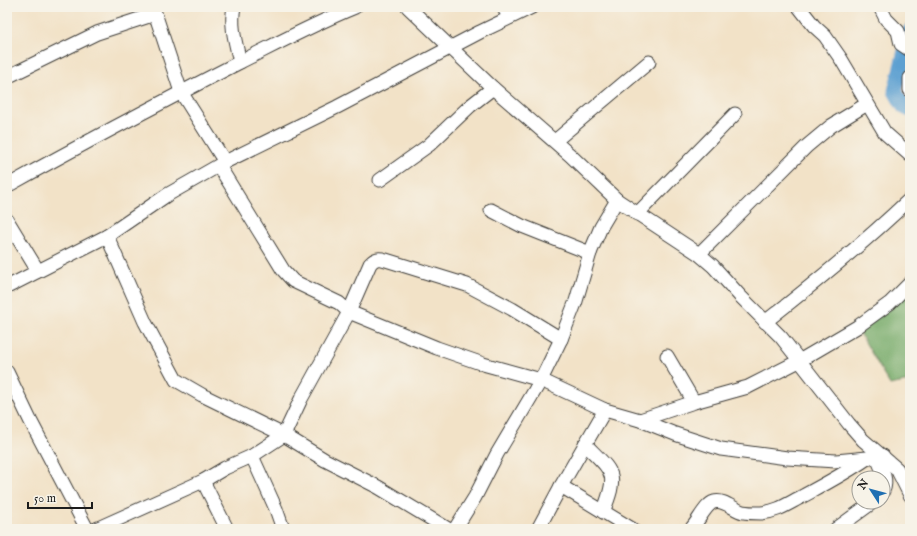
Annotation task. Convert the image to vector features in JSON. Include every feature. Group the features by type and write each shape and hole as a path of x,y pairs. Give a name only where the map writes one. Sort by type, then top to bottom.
{"street":[{"path":"234,7 232,20 233,31 240,62"},
{"path":"7,186 97,136 284,39 355,7"},
{"path":"408,7 493,88 555,141 617,200 699,254 713,266 740,296 781,337 863,440 882,466 883,470"},
{"path":"7,287 107,236 167,195 222,164 337,107 449,47 506,12 532,7"},
{"path":"799,7 810,22 825,36 841,59 885,133 910,155"},
{"path":"880,7 886,19 899,32 900,43 906,48"},
{"path":"7,77 97,33 154,11 181,92 282,270 293,281 340,303 349,312 437,348 483,364 541,380 605,410 640,420 674,434 721,449 759,455 836,461 876,457 897,469 910,495"},
{"path":"555,141 649,62"},
{"path":"910,78 910,90"},
{"path":"380,180 429,146 470,106 493,88"},
{"path":"699,254 807,146 831,126 867,104"},
{"path":"637,214 735,114"},
{"path":"765,322 883,224 910,199"},
{"path":"455,529 475,498 497,454 541,380 561,338 576,301 590,253 601,228 617,200"},
{"path":"491,210 522,226 590,253"},
{"path":"7,220 38,271"},
{"path":"107,236 145,322 176,380 284,435 324,460 378,487 448,529"},
{"path":"96,529 203,481 225,468 252,456 284,435 301,399 349,312 373,260 379,258 467,285 561,338"},
{"path":"640,420 694,402 748,387 799,361 873,316 890,303 910,283"},
{"path":"667,356 694,402"},
{"path":"7,372 30,420 87,529"},
{"path":"538,529 605,410"},
{"path":"585,444 608,468 612,476 613,483 604,512"},
{"path":"252,456 276,508 283,529"},
{"path":"691,529 708,505 714,502 720,501 743,512 762,513 772,511 786,506 876,457"},
{"path":"203,481 227,529"},
{"path":"561,486 632,529"},
{"path":"836,529 862,510"}],"green space":[{"path":"910,278 910,381 890,385 858,330"}],"waterway":[{"path":"910,31 895,91 904,107 910,110"}]}
